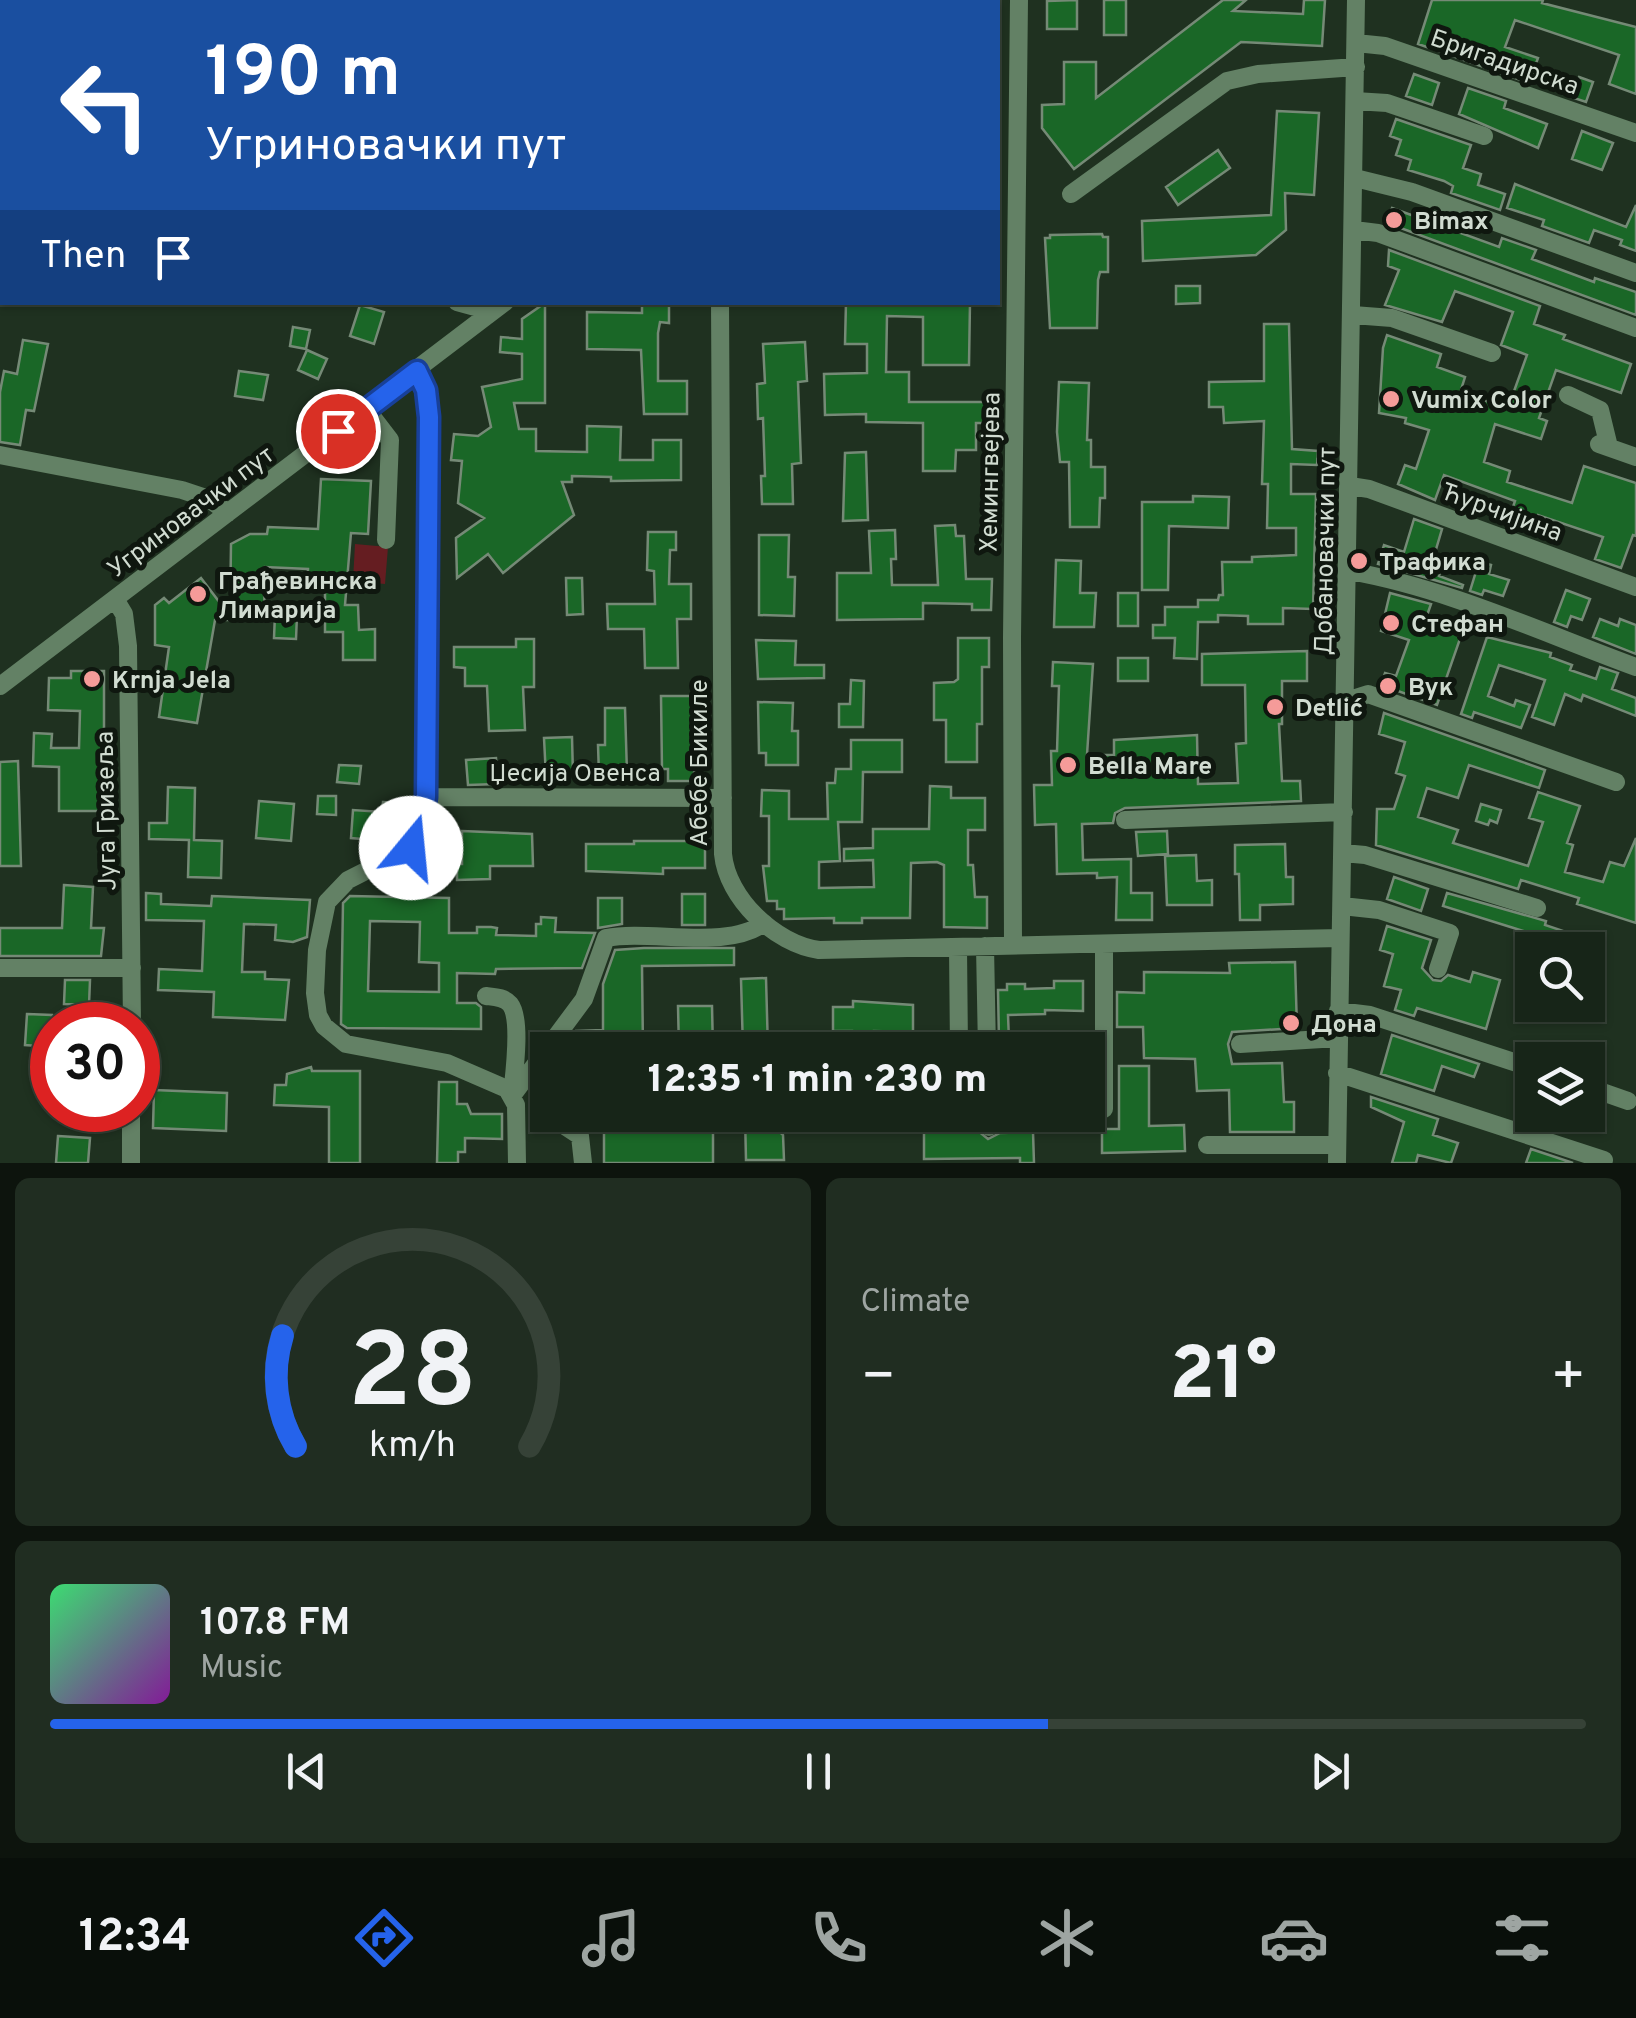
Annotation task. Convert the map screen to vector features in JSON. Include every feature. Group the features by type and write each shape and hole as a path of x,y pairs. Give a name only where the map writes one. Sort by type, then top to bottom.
{"street":[{"name":"Хемингвејева","path":"1014,945 1012,638 1019,0"},
{"name":"Добановачки пут","path":"1337,1154 1356,0"},
{"name":"Бригадирска","path":"1356,43 1385,46 1636,133"},
{"path":"1072,194 1227,81 1258,74 1356,67"},
{"path":"1355,101 1386,103 1484,136"},
{"path":"1355,178 1412,192 1636,274"},
{"path":"1354,230 1378,233 1636,328"},
{"path":"468,305 487,316"},
{"name":"Угриновачки пут","path":"0,686 501,305"},
{"name":"Абебе Бикиле","path":"720,305 723,798 727,875 764,923 800,945 819,950 1340,938"},
{"path":"1353,315 1392,318 1492,354"},
{"path":"417,371 426,390 429,417 426,797 420,834 411,848 349,879 328,902 316,950 318,1015 324,1026 346,1044 459,1066 507,1089 514,1100 530,1105"},
{"path":"1568,395 1600,410 1603,445 1636,457"},
{"path":"367,410 390,440 386,540"},
{"path":"0,455 182,490 209,499 228,514"},
{"name":"Ћурчијина","path":"1350,486 1369,489 1636,587"},
{"path":"1349,571 1468,605 1636,668"},
{"name":"Југа Гризеља","path":"115,599 124,614 128,646 132,1002"},
{"path":"1346,701 1368,694 1616,782"},
{"name":"Џесија Овенса","path":"426,797 723,798"},
{"path":"1125,820 1344,812"},
{"path":"1344,853 1365,855 1537,908"},
{"path":"1342,906 1379,910 1450,933 1438,969"},
{"path":"514,1100 584,999 606,938 726,936 747,933 764,923"},
{"path":"1104,945 1104,1032"},
{"path":"958,946 959,1032"},
{"path":"986,946 988,1032"},
{"path":"0,968 132,968"},
{"path":"486,996 510,1004 515,1017 518,1163"},
{"path":"1338,1011 1370,1014 1515,1062"},
{"path":"1240,1044 1338,1038"},
{"path":"1337,1073 1604,1160"},
{"path":"1605,1093 1628,1101"},
{"path":"131,1163 132,1132"},
{"path":"574,1132 580,1136 583,1163"},
{"path":"1207,1146 1337,1154"}],"shaded area":[{"path":"355,544 388,547 385,584 353,581"}],"building":[{"path":"1077,0 1077,29 1047,29 1047,1"},
{"path":"1104,0 1126,0 1126,35 1104,35"},
{"path":"1223,0 1246,0 1233,11 1303,14 1304,0 1325,0 1322,46 1241,42 1074,169 1042,128 1042,105 1064,104 1064,62 1096,62 1096,98"},
{"path":"1432,0 1543,0 1542,3 1636,27 1636,94 1609,84 1619,55 1515,20 1505,47 1538,58 1529,83 1418,44"},
{"path":"1414,74 1439,83 1432,105 1406,96"},
{"path":"1579,77 1593,82 1586,102 1571,97"},
{"path":"1468,88 1506,101 1504,108 1547,124 1538,148 1459,114"},
{"path":"1277,111 1319,113 1314,195 1285,193 1286,230 1256,255 1143,261 1142,221 1271,215"},
{"path":"1396,119 1471,145 1463,168 1481,174 1478,185 1505,194 1500,210 1451,193 1453,186 1444,181 1408,170 1411,160 1396,155 1401,140 1390,136"},
{"path":"1582,131 1613,143 1602,170 1572,159"},
{"path":"1218,150 1230,168 1178,205 1166,187"},
{"path":"1515,184 1626,227 1636,205 1636,251 1620,245 1622,240 1594,230 1589,243 1542,226 1544,220 1507,208"},
{"path":"1392,208 1499,247 1502,238 1536,250 1532,259 1594,282 1595,278 1636,292 1636,315 1387,223"},
{"path":"1102,234 1108,237 1108,272 1100,272 1098,280 1097,328 1050,328 1045,238"},
{"path":"1389,250 1540,306 1534,324 1631,364 1621,393 1556,370 1539,418 1547,421 1541,439 1495,424 1484,462 1510,471 1507,482 1572,503 1584,466 1636,483 1636,536 1633,535 1621,568 1595,559 1603,537 1538,515 1535,524 1510,516 1515,501 1444,475 1435,500 1398,484 1405,465 1416,469 1429,430 1405,423 1406,418 1379,413 1387,335 1441,354 1437,367 1465,377 1460,393 1508,408 1527,355 1501,345 1513,312 1455,291 1442,322 1385,305 1399,270 1388,266"},
{"path":"1176,286 1200,286 1200,303 1176,304"},
{"path":"360,305 384,312 374,344 350,336"},
{"path":"545,305 545,403 514,403 519,429 536,429 536,451 587,452 587,426 621,427 620,460 653,460 653,440 681,440 681,480 611,481 611,477 572,476 572,482 562,482 574,515 503,573 488,554 457,578 456,538 484,518 458,503 462,461 451,460 454,434 478,436 491,427 482,387 522,379 522,354 500,352 501,337 522,339 522,319"},
{"path":"642,305 669,305 669,323 660,322 658,333 658,381 687,381 687,414 644,414 641,350 587,349 587,312 642,313"},
{"path":"846,305 970,305 969,365 923,365 923,317 887,316 886,372 909,372 909,402 985,402 985,423 976,423 976,450 956,450 955,471 923,471 923,423 866,422 866,414 825,415 824,374 867,373 867,344 845,344"},
{"path":"1264,324 1289,324 1292,449 1318,451 1317,465 1291,464 1291,494 1316,494 1313,609 1283,608 1283,624 1248,624 1248,616 1218,615 1218,622 1198,622 1197,659 1174,658 1175,638 1153,638 1153,625 1165,625 1165,607 1198,607 1198,600 1218,600 1223,595 1222,562 1296,555 1296,528 1267,528 1268,484 1262,484 1264,421 1224,423 1223,407 1209,407 1209,382 1264,381"},
{"path":"293,327 310,330 306,349 290,346"},
{"path":"23,340 48,344 34,411 26,410 20,445 0,442 0,392 4,371 17,374"},
{"path":"805,342 807,381 798,382 801,463 792,464 793,504 762,504 763,418 758,419 757,384 765,383 763,344"},
{"path":"307,350 327,359 318,379 298,370"},
{"path":"239,371 268,375 263,400 235,396"},
{"path":"1059,382 1089,383 1087,440 1091,440 1091,467 1105,467 1105,498 1100,498 1099,527 1070,527 1069,462 1060,462 1057,432"},
{"path":"866,452 868,520 843,521 845,453"},
{"path":"321,479 371,481 368,534 351,533 345,605 358,605 359,630 375,629 375,660 343,660 343,632 325,632 325,586 307,585 308,569 265,567 264,620 215,620 197,723 159,717 169,647 155,645 155,605 164,598 169,603 201,578 230,616 231,544 250,534 267,534 268,527 318,529"},
{"path":"1193,496 1229,497 1228,528 1169,526 1168,590 1142,590 1142,502 1193,502"},
{"path":"1414,519 1442,529 1432,563 1442,566 1439,576 1463,585 1462,588 1378,564 1384,545 1404,552"},
{"path":"955,525 956,536 964,536 966,579 992,579 991,610 972,610 972,604 923,603 923,619 837,620 837,573 871,573 869,531 895,530 892,585 938,585 935,526"},
{"path":"648,532 676,532 676,550 670,550 669,584 691,584 691,619 677,619 678,668 645,668 644,629 608,629 607,604 655,604 654,571 647,570"},
{"path":"759,535 789,535 788,577 795,577 794,616 759,615"},
{"path":"1056,560 1081,561 1080,593 1096,593 1094,627 1054,627"},
{"path":"1479,562 1491,565 1489,574 1509,580 1503,596 1484,590 1482,595 1470,591"},
{"path":"566,578 582,578 583,614 567,615"},
{"path":"1566,590 1590,599 1582,620 1571,616 1567,627 1554,622"},
{"path":"1118,593 1138,593 1138,626 1118,626"},
{"path":"1390,593 1431,604 1425,621 1462,633 1437,705 1381,685 1385,673 1396,676 1409,640 1381,631"},
{"path":"275,614 297,615 296,639 274,638"},
{"path":"1600,619 1618,626 1620,619 1636,625 1636,654 1593,637"},
{"path":"1487,637 1551,653 1550,657 1572,665 1570,670 1596,679 1600,667 1618,673 1612,689 1636,698 1636,716 1583,695 1581,701 1565,694 1554,725 1532,717 1545,680 1499,665 1488,696 1514,706 1516,700 1530,705 1521,728 1474,712 1472,718 1461,714"},
{"path":"958,638 989,638 989,667 982,667 977,762 946,762 946,720 934,720 934,683 958,679"},
{"path":"516,639 534,639 534,687 523,687 525,730 489,731 487,686 465,686 465,668 454,667 454,647 516,647"},
{"path":"756,640 796,641 795,665 824,665 824,678 758,679"},
{"path":"1307,651 1307,681 1282,681 1279,724 1282,781 1300,781 1301,801 1125,808 1115,813 1113,823 1082,824 1083,860 1131,859 1131,893 1152,893 1152,920 1116,920 1117,877 1057,874 1056,824 1035,825 1034,785 1052,785 1051,751 1057,751 1059,686 1052,686 1053,662 1093,664 1087,755 1114,755 1114,740 1197,735 1198,784 1238,783 1236,744 1246,743 1245,685 1202,685 1202,654"},
{"path":"1118,658 1148,658 1148,681 1118,681"},
{"path":"71,671 104,671 104,811 59,811 59,767 33,766 34,733 52,734 51,748 79,748 80,711 48,710 49,678 71,678"},
{"path":"851,680 864,681 863,727 839,727 839,704 850,704"},
{"path":"661,696 695,696 694,781 668,781 668,769 662,769"},
{"path":"758,702 793,703 792,731 798,731 798,765 766,765 766,753 759,753"},
{"path":"605,708 625,708 627,773 599,775 598,745 605,745"},
{"path":"1384,713 1545,770 1539,788 1469,765 1458,798 1427,788 1418,817 1458,830 1453,843 1528,866 1543,822 1529,818 1538,792 1580,806 1567,843 1573,845 1565,872 1603,882 1610,862 1624,866 1636,838 1636,923 1577,904 1579,898 1521,880 1518,889 1376,845 1377,809 1394,809 1405,776 1396,773 1405,742 1379,734"},
{"path":"572,737 573,775 546,777 544,738"},
{"path":"851,740 902,740 902,772 863,772 862,822 838,822 840,861 819,862 819,888 874,887 873,860 844,861 844,849 873,848 873,829 929,829 930,786 951,787 951,798 985,798 985,830 968,830 968,865 973,865 975,897 987,897 987,928 944,927 944,865 937,862 911,863 910,918 862,918 862,923 834,923 834,918 784,919 784,909 777,909 777,901 767,901 763,866 769,866 769,816 761,816 762,790 789,791 789,819 828,819 827,783 835,783 836,769 851,769"},
{"path":"496,758 498,784 468,785 466,760"},
{"path":"18,761 21,866 0,866 0,762"},
{"path":"339,765 361,766 359,784 337,782"},
{"path":"168,787 195,788 194,840 222,841 221,878 188,877 189,840 149,839 149,823 167,823"},
{"path":"318,796 336,796 336,815 317,814"},
{"path":"259,801 294,804 291,841 256,838"},
{"path":"383,802 409,804 405,834 375,832 374,840 351,838 353,810 382,812"},
{"path":"1481,804 1501,810 1497,823 1476,821"},
{"path":"462,831 532,834 533,866 490,866 490,879 457,880 457,864 462,864"},
{"path":"1167,831 1168,854 1138,856 1136,832"},
{"path":"705,841 705,868 663,868 663,874 586,871 586,844"},
{"path":"1285,844 1286,877 1293,877 1293,904 1260,905 1260,920 1240,920 1235,845"},
{"path":"1196,855 1197,881 1212,880 1212,905 1167,905 1165,856"},
{"path":"1394,877 1428,889 1421,911 1387,899"},
{"path":"64,885 93,887 91,928 104,928 101,956 0,956 0,928 62,928"},
{"path":"146,893 161,894 161,904 211,906 212,896 310,900 307,937 293,942 275,940 276,925 244,924 242,972 265,972 265,979 289,980 285,1020 213,1017 214,992 158,990 159,969 202,971 204,921 146,920"},
{"path":"1447,893 1546,921 1545,925 1566,932 1526,932 1443,906"},
{"path":"682,894 705,894 705,925 682,925"},
{"path":"350,896 449,898 449,933 477,933 477,927 491,927 497,928 496,935 536,936 536,924 541,924 541,917 556,918 555,932 595,933 582,968 457,973 457,1003 476,1003 481,1007 481,1029 347,1028 341,1024 343,903","holes":["370,921 420,922 419,962 439,963 439,992 368,991"]},
{"path":"598,898 622,898 622,924 598,928"},
{"path":"1387,926 1431,940 1422,968 1433,980 1441,981 1448,975 1470,982 1473,972 1500,980 1486,1029 1417,1008 1414,1016 1395,1010 1401,990 1384,986 1393,954 1380,950"},
{"path":"734,948 734,965 642,966 643,1032 576,1032 603,1030 603,984 615,950"},
{"path":"1295,962 1297,1028 1232,1032 1228,1044 1232,1064 1282,1063 1284,1102 1294,1102 1294,1132 1230,1132 1229,1090 1197,1091 1195,1059 1144,1058 1143,1027 1117,1027 1117,992 1144,993 1144,972 1230,973 1229,963"},
{"path":"766,978 768,1032 742,1032 741,979"},
{"path":"65,980 90,980 89,1002 64,1002"},
{"path":"1054,981 1083,981 1083,1011 1045,1010 1045,1014 1008,1015 1009,1032 999,1032 998,990 1007,990 1007,984 1025,984 1025,989 1054,988"},
{"path":"853,1001 913,1005 913,1032 833,1031 833,1007 853,1007"},
{"path":"678,1006 712,1006 713,1032 679,1032"},
{"path":"27,1014 30,1014 30,1045 25,1045"},
{"path":"1392,1035 1479,1064 1474,1077 1442,1066 1434,1091 1381,1074"},
{"path":"1119,1066 1149,1066 1149,1126 1184,1125 1185,1151 1102,1153 1102,1132 1119,1129"},
{"path":"311,1067 312,1071 360,1071 360,1163 329,1163 329,1107 274,1105 275,1085 286,1085 287,1074"},
{"path":"439,1082 457,1082 457,1104 467,1104 471,1114 502,1114 502,1139 465,1138 465,1152 458,1152 458,1163 437,1163"},
{"path":"160,1090 227,1093 226,1131 160,1128"},
{"path":"1371,1097 1438,1119 1433,1135 1458,1143 1451,1163 1418,1155 1416,1163 1392,1163 1404,1122 1371,1107"},
{"path":"604,1132 713,1132 713,1163 604,1163"},
{"path":"745,1132 783,1135 784,1160 746,1160"},
{"path":"924,1132 979,1132 988,1139 1000,1133 1033,1132 1034,1163 1020,1163 1020,1158 924,1159"},
{"path":"58,1136 90,1138 88,1163 56,1163"},
{"path":"1531,1149 1573,1163 1526,1163"}],"place":[{"name":"Bimax","path":"1394,220"},
{"name":"Vumix Color","path":"1391,399"},
{"name":"Трафика","path":"1359,561"},
{"name":"Грађевинска Лимарија","path":"198,594"},
{"name":"Стефан","path":"1391,623"},
{"name":"Krnja Jela","path":"92,679"},
{"name":"Вук","path":"1388,686"},
{"name":"Detlić","path":"1275,707"},
{"name":"Bella Mare","path":"1068,765"},
{"name":"Дона","path":"1291,1023"}],"route":[{"path":"338,431 417,371 426,390 429,417 426,797 422,828 411,848"}]}
